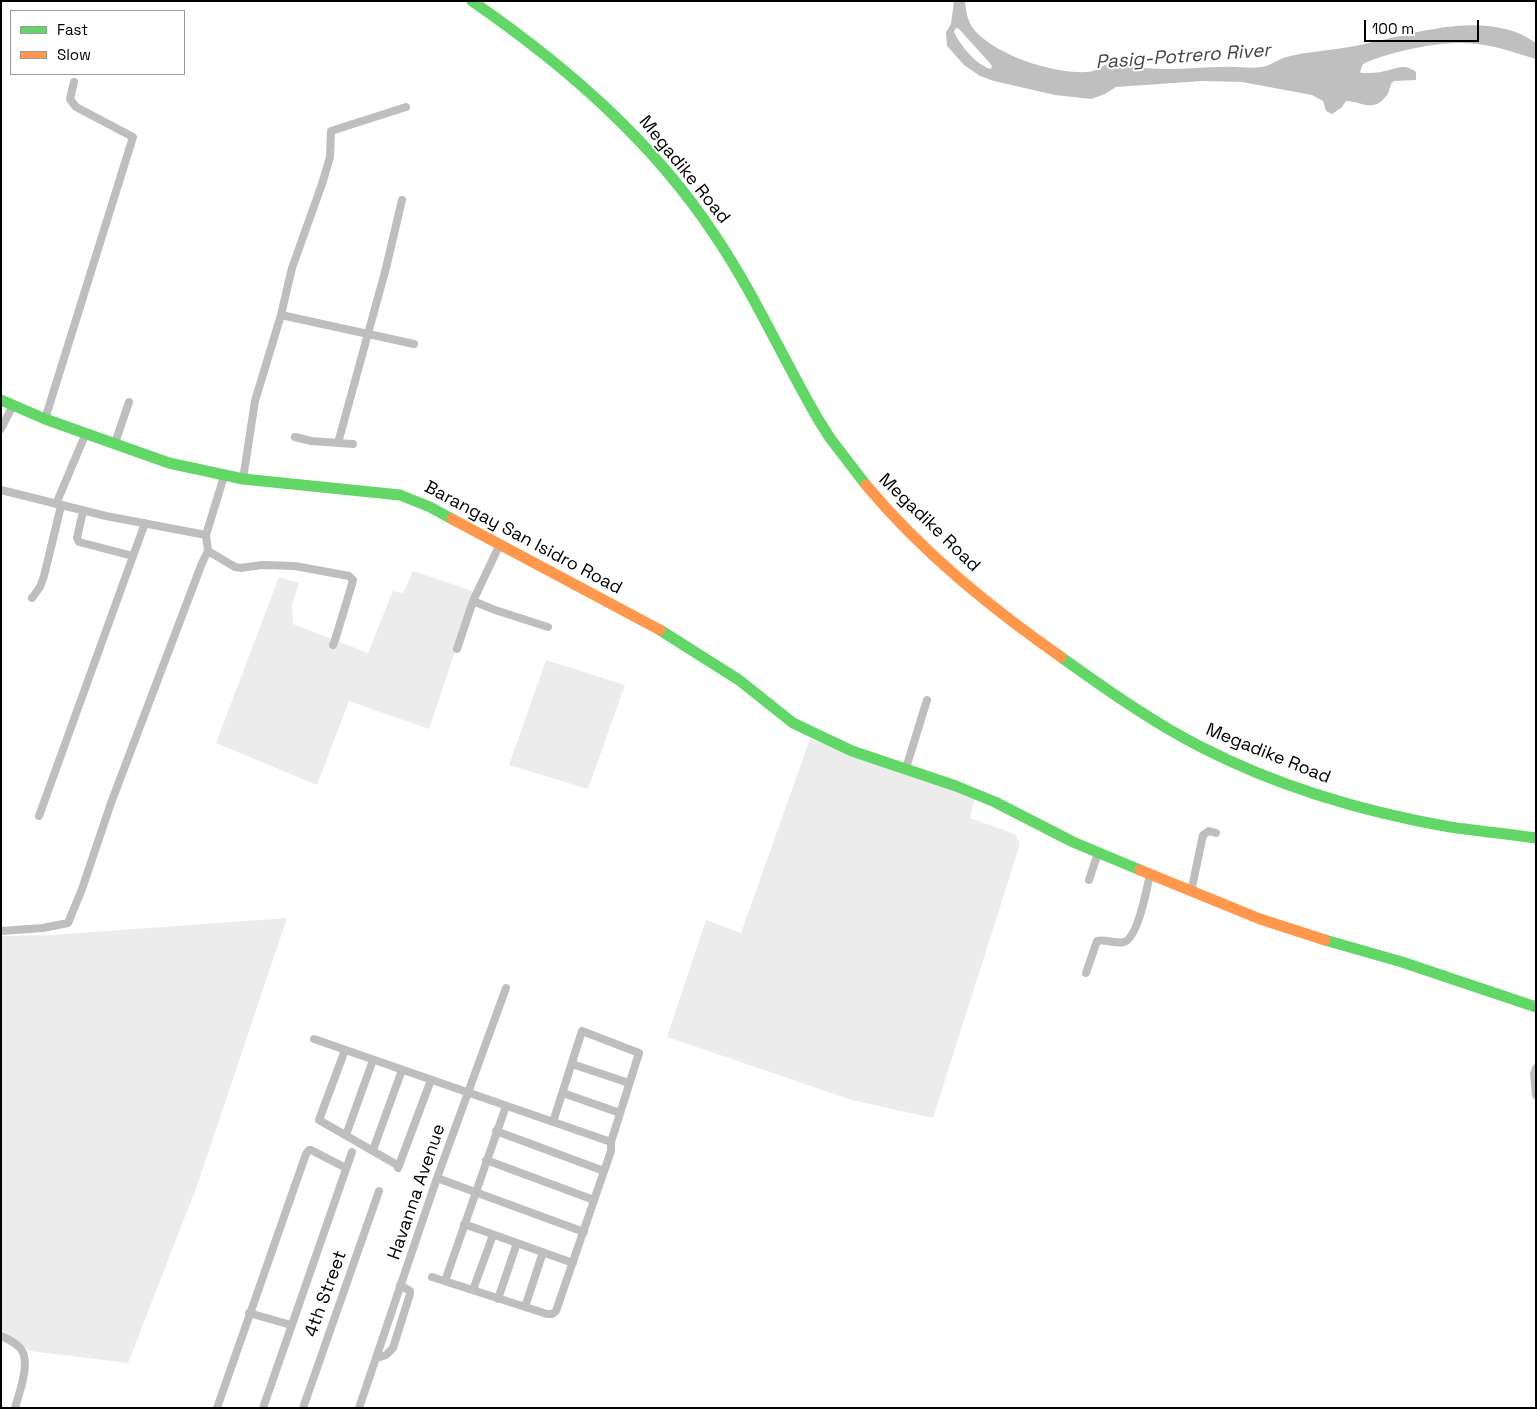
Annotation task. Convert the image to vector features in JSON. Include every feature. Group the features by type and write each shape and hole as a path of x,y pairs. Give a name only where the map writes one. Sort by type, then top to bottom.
{"street":[{"name":"Megadike Road","path":"472,1 515,29 583,85 622,122 667,171 688,196 736,266 828,436 858,477 900,525 955,576 998,611 1159,723 1230,761 1327,798 1455,827 1536,838"},
{"path":"45,419 133,137 76,107 70,98 74,82"},
{"path":"243,478 255,401 281,315 292,268 325,175 330,157 331,131 406,107"},
{"path":"338,443 402,200"},
{"path":"281,315 414,344"},
{"name":"Barangay San Isidro Road","path":"1,400 45,419 169,463 224,476 400,495 430,507 672,636 739,680 793,723 852,751 906,768 995,802 1073,842 1190,892 1260,919 1342,946 1402,962 1536,1007"},
{"path":"115,443 129,402"},
{"path":"1,429 13,405"},
{"path":"32,598 40,587 44,576 58,505 86,433"},
{"path":"295,437 353,444"},
{"path":"1,931 43,928 68,923 82,889 111,803 202,563 208,552 206,535 224,476"},
{"path":"1,490 83,511 206,535"},
{"path":"83,511 77,538 79,542 133,556"},
{"path":"39,816 145,523"},
{"path":"457,649 473,602 500,544"},
{"path":"208,552 235,567 262,565 295,566 349,576 352,584 332,645"},
{"path":"473,602 548,627"},
{"path":"906,768 926,700"},
{"path":"1190,892 1204,835 1209,831 1216,833"},
{"path":"1090,880 1098,853"},
{"path":"1086,972 1097,941 1121,942 1130,938 1137,926 1150,874"},
{"name":"Havanna Avenue","path":"359,1408 437,1178 506,988"},
{"path":"432,1277 547,1314 556,1312 611,1151 611,1142 639,1053 582,1031 553,1122"},
{"path":"314,1039 611,1142"},
{"path":"345,1050 318,1120 373,1150 399,1167 431,1080"},
{"path":"346,1135 373,1060"},
{"path":"572,1064 630,1083"},
{"path":"1536,1068 1534,1074 1536,1096"},
{"path":"373,1150 402,1070"},
{"path":"563,1093 620,1113"},
{"path":"445,1281 506,1106"},
{"path":"496,1131 604,1170"},
{"path":"216,1408 306,1154 309,1150 312,1150 346,1168"},
{"path":"263,1408 352,1152"},
{"path":"486,1160 594,1200"},
{"path":"437,1178 584,1232"},
{"name":"4th Street","path":"303,1408 314,1371 379,1191"},
{"path":"464,1224 573,1263"},
{"path":"473,1290 493,1235"},
{"path":"498,1299 517,1243"},
{"path":"525,1307 543,1252"},
{"path":"377,1358 386,1356 394,1348 410,1294 407,1289 400,1285"},
{"path":"249,1313 291,1325"},
{"path":"1,1336 21,1349 25,1358 25,1366 15,1408"}],"shaded area":[{"path":"954,1 965,1 969,22 986,41 1013,56 1029,62 1044,67 1075,72 1092,71 1116,61 1154,69 1256,68 1295,55 1360,45 1426,30 1473,25 1495,27 1517,33 1536,43 1536,59 1491,46 1464,43 1421,47 1392,54 1363,64 1360,72 1376,73 1405,67 1416,72 1416,80 1394,81 1387,95 1377,104 1367,105 1346,101 1341,108 1332,114 1326,111 1323,101 1312,95 1242,82 1202,81 1116,87 1105,94 1091,99 1055,95 994,81 980,76 964,65 947,46 946,32 951,24","holes":["958,28 992,66 991,69 980,64 960,43 954,32 955,29"]},
{"path":"413,571 475,592 429,729 349,701 317,785 216,743 279,577 299,583 292,605 293,624 368,653 393,591 403,593"},
{"path":"546,660 625,685 588,789 509,765"},
{"path":"810,739 975,797 970,818 1015,834 1020,844 933,1118 852,1100 667,1037 706,920 741,933"},
{"path":"287,918 198,1183 128,1363 30,1351 1,1330 1,936 52,935"}],"traffic: fast":[{"path":"472,1 574,79 606,107 665,169 691,202 730,259 818,419 866,485"},
{"path":"1,400 45,419 169,463 243,479 400,495 430,507 452,519"},
{"path":"660,630 739,680 793,723 852,751 956,786 995,802 1073,842 1140,870"},
{"path":"1061,657 1165,727 1201,747 1291,786 1354,806 1418,821 1536,838"},
{"path":"1325,940 1402,962 1536,1007"}],"traffic: slow":[{"path":"866,485 934,556 1008,618 1061,657"},
{"path":"452,519 660,630"},
{"path":"1140,870 1260,919 1325,940"}],"water label":[{"name":"Pasig-Potrero River","path":"1183,57"}]}
